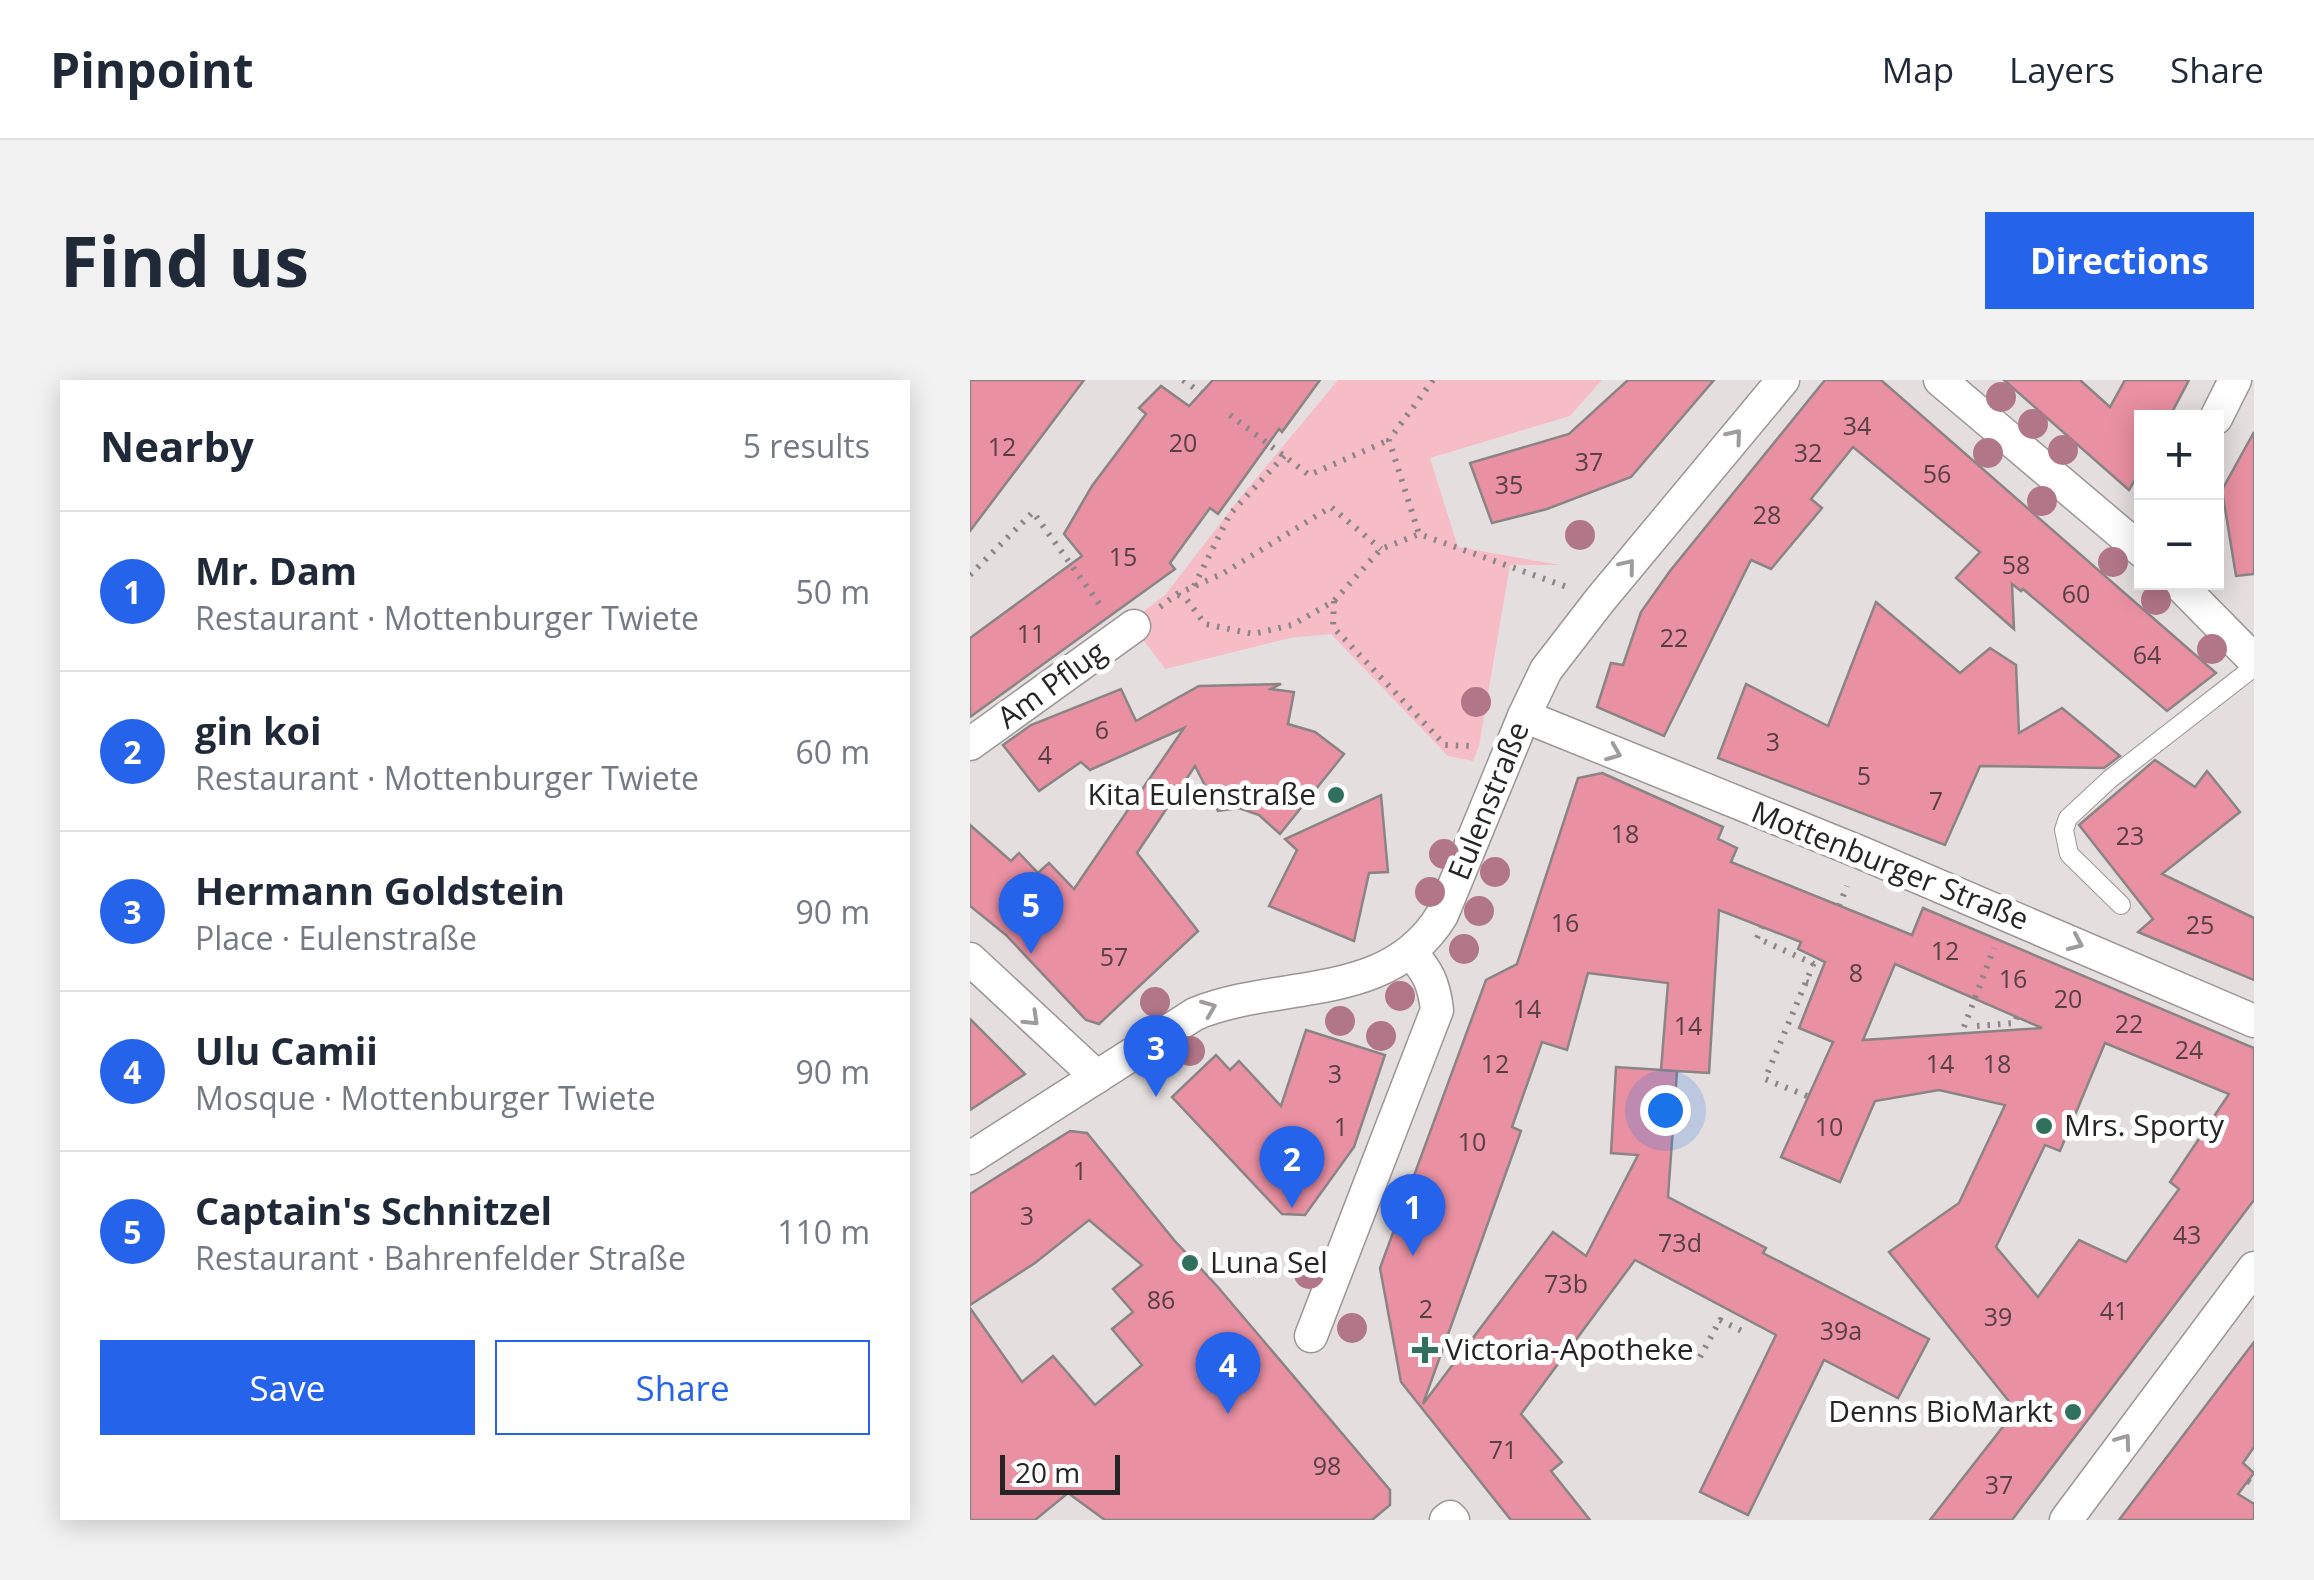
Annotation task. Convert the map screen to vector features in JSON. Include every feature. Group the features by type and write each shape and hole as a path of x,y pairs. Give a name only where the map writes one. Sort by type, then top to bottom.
{"street":[{"name":"Eulenstraße","path":"970,1158 1168,1029 1224,1002 1362,978 1385,969 1432,931 1546,670 1782,380"},
{"path":"1940,380 2134,544"},
{"path":"2220,410 2236,380"},
{"path":"2185,590 2254,664"},
{"name":"Am Pflug","path":"970,744 1128,630"},
{"name":"Mottenburger Straße","path":"1524,716 1917,876 2254,1021"},
{"path":"1311,1336 1437,1010 1429,973 1410,952"},
{"path":"970,959 1097,1077"},
{"path":"2066,1520 2254,1268"}],"lane":[{"path":"2121,904 2069,854 2064,830 2068,818 2254,664"}],"path":[{"path":"1183,380 1201,393"},
{"path":"1230,415 1309,475 1389,440 1433,380"},
{"path":"1389,440 1419,534"},
{"path":"1193,587 1230,514 1285,455"},
{"path":"970,575 1032,512 1128,630 1176,594 1222,574 1331,507 1381,549"},
{"path":"1176,594 1187,600 1204,624 1253,634 1292,625 1334,601 1381,549 1419,534 1600,600"},
{"path":"1334,601 1333,628 1445,745 1479,746 1484,756 1505,767"},
{"path":"1762,926 1757,938 1815,961 1765,1079 1807,1096"},
{"path":"1964,1027 1997,939"},
{"path":"1806,982 1816,986"},
{"path":"1977,1026 2016,1022 2018,1013"},
{"path":"1700,1357 1720,1320 1742,1331"}],"shaded area":[{"path":"1338,380 1602,380 1570,416 1430,458 1458,547 1560,565 1510,565 1479,746 1473,761 1448,756 1331,634 1290,638 1165,669 1130,622 1165,595"}],"building":[{"path":"970,380 1084,380 970,531"},
{"path":"1213,380 1320,380 1218,514 1210,508 1170,563 1175,569 970,717 970,638 1082,556 1064,534 1092,486 1146,414 1139,408 1161,386 1189,406"},
{"path":"1628,380 1714,380 1631,477 1547,509 1492,523 1470,463 1569,434"},
{"path":"1825,380 1881,380 2216,673 2167,711 2023,589 2012,584 2014,629 1956,578 1980,552 1853,447 1811,499 1822,508 1771,569 1751,560 1664,736 1597,707 1611,663 1623,665 1641,612"},
{"path":"2004,380 2080,380 2110,407 2125,380 2189,380 2173,410 2134,410 2134,482 2129,490"},
{"path":"2254,432 2254,574 2236,576 2224,486"},
{"path":"1876,602 1960,673 1990,648 2016,665 2019,733 2062,708 2120,756 2104,768 1980,766 1945,845 1718,758 1746,684 1828,726"},
{"path":"1281,684 1271,689 1294,692 1288,724 1315,732 1344,754 1280,834 1259,815 1239,808 1218,811 1195,766 1137,853 1198,931 1099,1024 1086,1020 1006,935 970,906 970,825 1011,861 1019,853 1038,873 1049,863 1074,889 1184,728 1090,770 1081,762 1039,791 1003,745 1031,725 1121,689 1136,721 1199,686"},
{"path":"2155,760 2195,787 2207,771 2240,812 2162,874 2254,918 2254,980 2138,932 2153,919 2079,825"},
{"path":"1602,773 1723,827 1718,839 1737,848 1731,862 1912,935 1923,908 2254,1048 2254,1200 2012,1520 1930,1520 2016,1410 1889,1252 1959,1203 2005,1105 1939,1090 1875,1101 1840,1182 1781,1157 1833,1042 1799,1028 1825,962 1798,949 1801,942 1719,910 1709,1073 1677,1071 1668,1197 1766,1248 1763,1253 1929,1339 1898,1398 1824,1360 1748,1515 1700,1492 1776,1335 1635,1260 1521,1414 1562,1462 1551,1471 1590,1520 1511,1520 1401,1382 1380,1268 1486,980 1517,964 1578,778","holes":["1895,964 2042,1028 1863,1040","1588,973 1668,983 1661,1070 1616,1067 1611,1153 1638,1155 1586,1256 1553,1232 1423,1404 1521,1131 1512,1127 1542,1042 1567,1050","2105,1043 2229,1094 2170,1182 2179,1189 2126,1262 2079,1240 2038,1297 1996,1247 2045,1145 2060,1151"]},
{"path":"1381,795 1388,872 1369,873 1354,941 1269,906 1297,850 1285,839"},
{"path":"970,1019 1025,1074 970,1110"},
{"path":"1306,1030 1385,1055 1354,1147 1305,1215 1282,1214 1172,1097 1216,1055 1230,1070 1239,1061 1281,1106"},
{"path":"1070,1131 1087,1133 1390,1490 1390,1505 1372,1520 1105,1520 1068,1493 1035,1520 970,1520 970,1308 1022,1382 1053,1356 1095,1405 1142,1365 1112,1329 1133,1312 1113,1289 1142,1265 1089,1220 1035,1263 970,1305 970,1194"},
{"path":"2254,1342 2254,1447 2243,1463 2254,1473 2238,1494 2254,1504 2254,1520 2119,1520"}],"place":[{"name":"Kita Eulenstraße","path":"1336,795"},
{"name":"Captain's Schnitzel","path":"1031,954"},
{"name":"Hermann Goldstein","path":"1156,1097"},
{"name":"Mrs. Sporty","path":"2044,1126"},
{"name":"gin koi","path":"1292,1208"},
{"name":"Mr. Dam","path":"1413,1256"},
{"name":"Luna Sel","path":"1190,1263"},
{"name":"Victoria-Apotheke","path":"1425,1350"},
{"name":"Denns BioMarkt","path":"2073,1412"},
{"name":"Ulu Camii","path":"1228,1414"}]}
